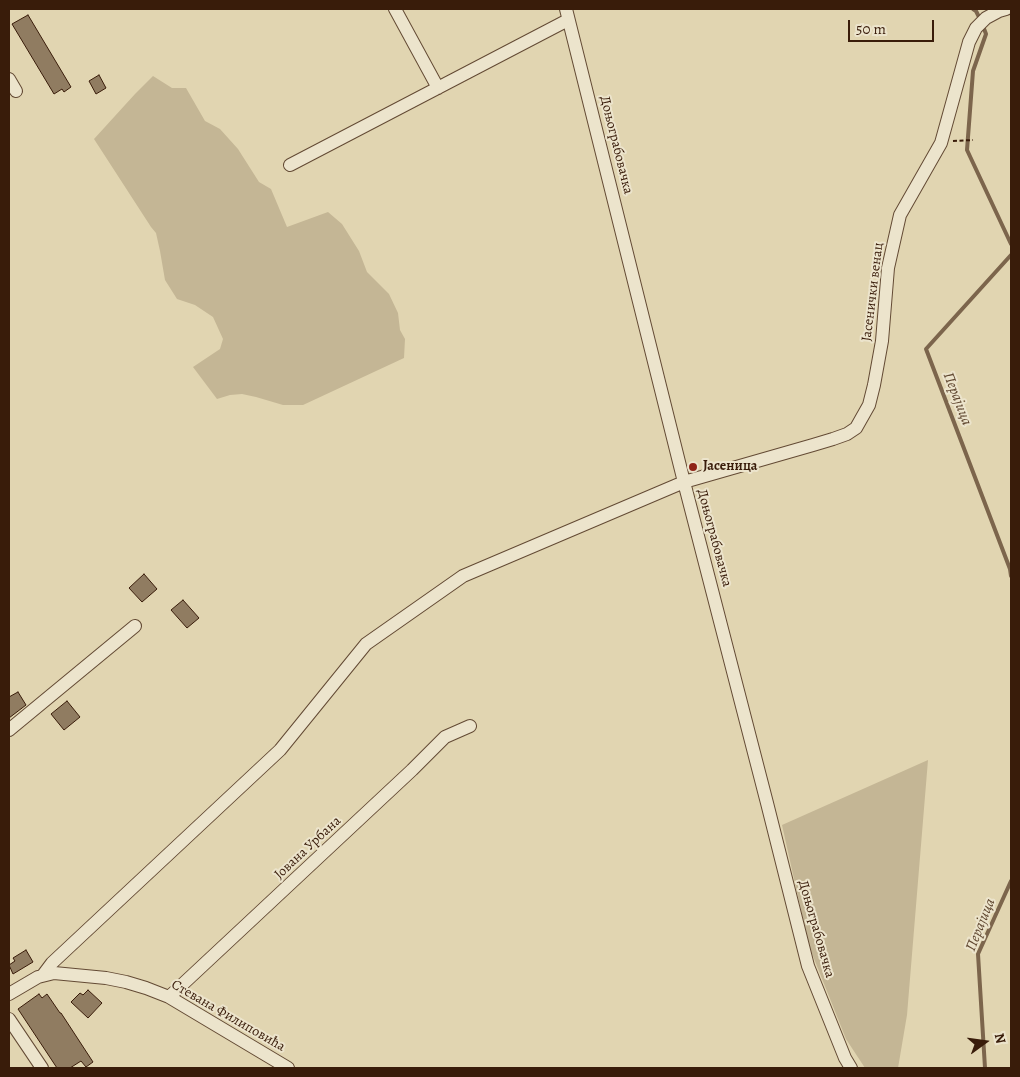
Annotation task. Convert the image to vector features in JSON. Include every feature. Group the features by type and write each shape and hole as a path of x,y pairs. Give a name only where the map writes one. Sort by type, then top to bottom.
{"street":[{"path":"395,9 438,88"},
{"name":"Јасенички венац","path":"43,975 52,963 280,750 366,644 463,576 684,482 813,446 847,434 856,428 869,405 874,385 882,341 888,268 900,215 941,143 969,42 976,28 986,18 1002,10"},
{"path":"290,165 438,88 567,14"},
{"name":"Доњограбовачка","path":"567,14 808,966 845,1058 852,1068"},
{"path":"9,79 16,91"},
{"path":"9,730 135,626"},
{"name":"Јована Урбана","path":"169,997 446,737 470,726"},
{"name":"Стевана Филиповића","path":"9,994 30,980 54,973 126,982 169,997 288,1068"},
{"path":"9,1019 42,1068"}],"path":[{"path":"954,141 973,140"}],"shaded area":[{"path":"153,76 172,88 186,88 205,121 220,129 238,149 259,182 271,189 287,227 328,212 342,224 359,251 367,272 389,294 398,313 400,330 405,339 404,358 303,405 283,405 242,394 217,399 193,367 220,349 223,339 213,317 195,305 177,299 165,280 156,233 94,139"},
{"path":"928,760 907,1015 898,1068 865,1068 846,1039 809,946 782,825"}],"building":[{"path":"28,15 71,87 64,92 62,89 54,94 12,24"},
{"path":"99,75 106,88 96,94 89,81"},
{"path":"144,574 157,589 142,602 129,588"},
{"path":"183,600 199,618 187,628 171,610"},
{"path":"18,692 26,705 9,718 9,697"},
{"path":"67,701 80,717 64,730 51,714"},
{"path":"26,950 33,962 13,974 9,965 15,961 13,958"},
{"path":"88,990 102,1003 88,1018 71,1002 80,993 83,995"},
{"path":"39,994 42,998 47,994 93,1062 86,1067 81,1061 70,1068 57,1068 18,1009"}],"waterway":[{"name":"Перајица","path":"973,9 980,19"},
{"name":"Перајица","path":"983,26 986,34 973,71 967,150 1011,244"},
{"name":"Перајица","path":"1011,255 926,349 1010,569 1011,576"},
{"name":"Перајица","path":"985,1068 978,954 1011,881"}],"place":[{"name":"Јасеница","path":"693,467"}]}
